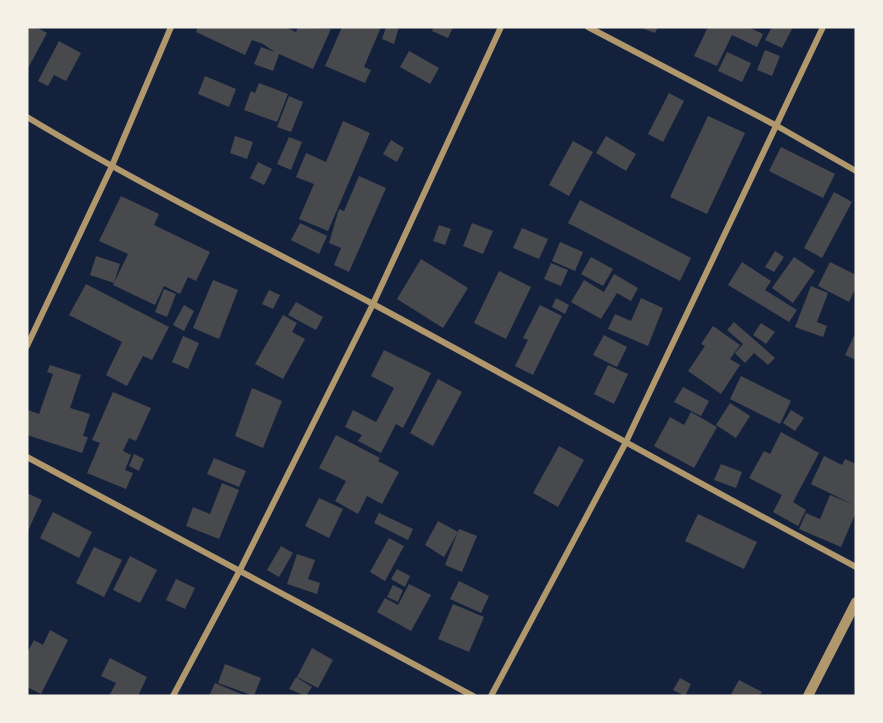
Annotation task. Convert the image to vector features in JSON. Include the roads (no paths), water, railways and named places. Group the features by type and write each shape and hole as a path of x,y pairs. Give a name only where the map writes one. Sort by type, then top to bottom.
{"street":[{"path":"27,346 111,168 171,27"},
{"path":"173,696 240,570 373,304 501,27"},
{"path":"588,27 777,126 856,171"},
{"path":"491,696 626,444 823,27"},
{"path":"27,117 111,168 373,304 626,444 856,567"},
{"path":"27,457 473,696"},
{"path":"807,696 856,602"}]}
